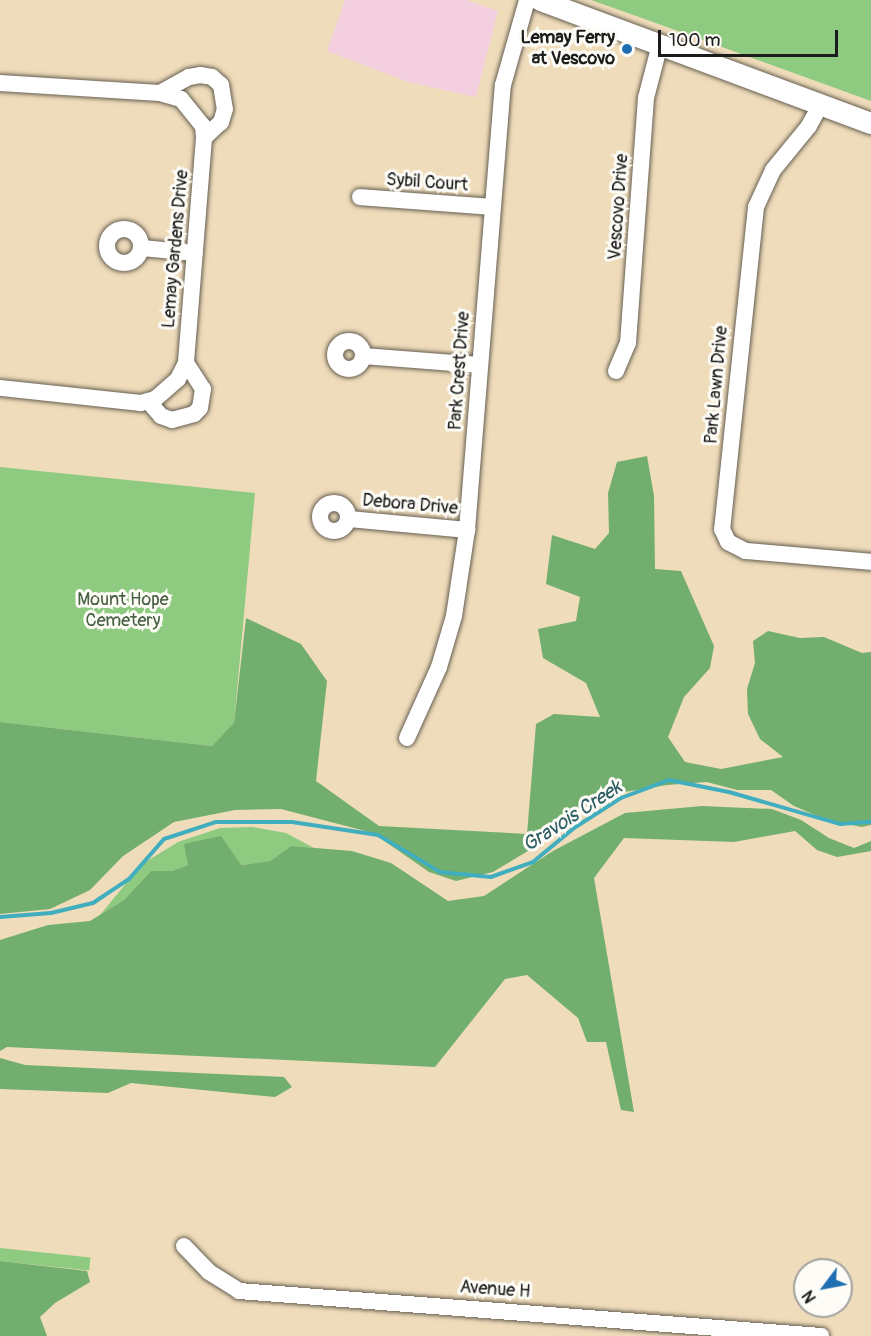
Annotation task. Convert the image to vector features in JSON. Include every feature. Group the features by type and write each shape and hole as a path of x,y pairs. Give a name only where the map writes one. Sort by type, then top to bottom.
{"main road":[{"path":"540,0 871,123"}],"street":[{"name":"Park Crest Drive","path":"407,738 439,667 454,616 467,530 504,76 527,0"},
{"name":"Vescovo Drive","path":"616,371 628,343 646,98 660,44"},
{"path":"160,93 189,77 200,75 212,77 221,85 225,110 220,122 204,138"},
{"name":"Lemay Gardens Drive","path":"0,83 160,93 181,99 203,126 204,138 186,363"},
{"name":"Park Lawn Drive","path":"821,104 809,126 773,170 756,207 722,529 728,542 746,551 871,562"},
{"name":"Sybil Court","path":"360,197 492,207"},
{"path":"142,248 195,253"},
{"path":"363,356 480,365"},
{"path":"148,401 161,416 172,420 194,414 200,408 203,389 186,363"},
{"path":"0,388 148,401 178,379 186,363"},
{"name":"Debora Drive","path":"349,519 467,530"},
{"name":"Avenue H","path":"183,1246 209,1272 239,1291 821,1336"}],"shaded area":[{"path":"345,0 466,0 498,11 476,97 408,82 327,51"}],"green space":[{"path":"591,0 871,0 871,101 653,22"},
{"path":"647,456 654,496 655,569 681,571 714,646 710,668 684,697 668,737 685,762 721,769 783,757 760,739 748,714 747,689 755,663 753,641 768,631 800,638 824,637 862,653 871,652 871,825 862,827 829,821 794,806 771,790 737,790 707,782 667,785 612,794 584,807 556,834 493,872 456,881 429,872 373,833 281,809 235,810 174,822 123,856 90,890 50,909 0,914 0,722 212,746 234,723 246,618 301,644 327,681 316,781 379,826 527,834 536,724 554,714 600,717 586,683 543,658 538,629 576,621 580,597 546,584 552,535 595,549 609,533 608,493 617,462"},
{"name":"Mount Hope Cemetery","path":"0,467 255,493 234,724 212,746 0,722"},
{"path":"702,806 772,809 801,820 829,838 854,848 871,841 871,851 837,857 817,850 795,831 734,842 624,838 594,878 634,1112 621,1110 606,1042 587,1042 578,1018 527,975 505,979 435,1067 7,1047 0,1051 0,940 48,925 90,921 124,900 151,871 172,871 188,865 184,844 221,836 241,865 270,861 291,846 352,851 391,863 448,901 484,896 553,851 625,813"},
{"path":"252,827 286,833 314,848 291,846 270,861 241,865 185,844 188,865 172,871 151,871 124,900 100,915 142,864 178,842 220,828"},
{"path":"0,1058 25,1065 284,1077 292,1087 275,1097 131,1083 108,1093 0,1089"},
{"path":"0,1248 91,1258 89,1270 0,1261"},
{"path":"0,1261 87,1271 90,1282 55,1303 40,1317 47,1336 0,1336"}],"waterway":[{"name":"Gravois Creek","path":"0,917 51,913 93,903 129,879 164,839 216,822 292,822 378,835 440,872 491,877 533,862 574,828 621,798 669,780 729,792 840,824 871,822"}],"place":[{"name":"Lemay Ferry at Vescovo","path":"627,49"}]}
